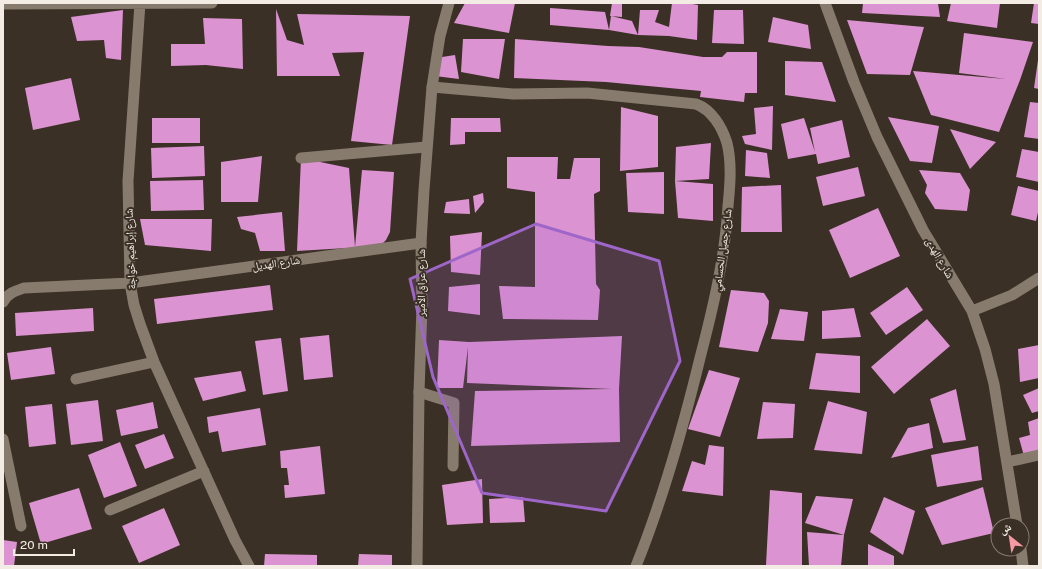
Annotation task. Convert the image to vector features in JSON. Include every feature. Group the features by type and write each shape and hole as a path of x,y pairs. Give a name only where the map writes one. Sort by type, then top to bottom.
{"street":[{"name":"شارع إبراهيم خواجة","path":"140,3 128,181 130,283 140,324 154,362 235,540 249,566"},
{"path":"3,4 212,3"},
{"name":"شارع عراق الأمير","path":"417,566 419,392 422,308 421,243 426,147 432,87 440,36 449,3"},
{"name":"شارع الهدى","path":"825,3 854,82 878,137 923,230 972,311 985,349 994,384 1016,517"},
{"name":"شارع جميل الحسامي","path":"432,87 513,94 587,93 696,104 706,109 722,130 727,144 730,165 730,185 727,230 714,303 690,402 667,480 636,566"},
{"path":"301,158 426,147"},
{"name":"شارع الهديل","path":"3,302 6,296 24,288 130,283 421,243"},
{"path":"972,311 1012,295 1039,278"},
{"path":"76,379 154,362"},
{"path":"419,392 454,403 453,466"},
{"path":"3,439 21,526"},
{"path":"1007,462 1039,456"},
{"path":"110,510 204,471"}],"highlighted area":[{"path":"536,224 659,261 680,361 606,511 482,493 433,377 410,279"}],"building":[{"path":"465,3 515,3 509,33 454,23"},
{"path":"612,3 622,3 622,17 610,16"},
{"path":"672,3 698,5 697,40 669,36 638,35 640,10 659,10 655,22 669,27"},
{"path":"863,3 938,3 940,17 862,13"},
{"path":"951,3 1000,3 997,28 947,21"},
{"path":"1034,3 1039,3 1039,24 1031,23"},
{"path":"550,8 605,12 609,30 550,25"},
{"path":"276,9 287,40 304,45 297,14 410,16 392,145 351,141 364,52 332,53 340,76 277,76"},
{"path":"123,10 121,60 106,58 104,40 77,41 71,17"},
{"path":"714,10 743,10 744,44 712,43"},
{"path":"611,16 632,21 638,35 609,30"},
{"path":"773,17 808,25 811,49 768,42"},
{"path":"203,18 242,19 243,69 206,65 171,66 171,44 205,44"},
{"path":"847,20 924,27 910,75 867,74"},
{"path":"964,33 1033,42 1020,80 999,132 931,115 913,71 1006,79 959,73"},
{"path":"463,39 505,39 499,79 461,72"},
{"path":"515,39 639,47 703,57 722,57 727,52 757,52 757,93 745,93 744,102 700,97 701,91 606,82 514,78"},
{"path":"455,55 459,79 435,76 442,57"},
{"path":"1039,60 1039,89 1034,88"},
{"path":"785,61 822,62 836,102 785,95"},
{"path":"71,78 80,120 33,130 25,88"},
{"path":"1030,102 1039,103 1039,139 1024,137"},
{"path":"773,106 772,150 745,144 742,136 756,134 754,108"},
{"path":"621,107 658,116 658,167 620,171"},
{"path":"888,117 939,126 932,163 910,161"},
{"path":"152,118 200,118 200,143 152,143"},
{"path":"451,118 500,118 501,132 465,132 465,144 450,145"},
{"path":"804,118 815,152 810,128 842,120 850,157 818,164 816,154 788,159 781,124"},
{"path":"950,129 996,142 970,169"},
{"path":"711,143 709,179 675,181 676,147"},
{"path":"204,146 205,176 152,178 151,148"},
{"path":"1022,149 1039,152 1039,182 1016,177"},
{"path":"746,150 767,153 770,178 745,176"},
{"path":"262,156 258,202 221,202 221,162"},
{"path":"507,157 558,157 557,179 570,179 574,158 600,158 600,191 594,194 596,284 600,290 598,320 503,319 499,286 535,287 535,192 507,188"},
{"path":"301,158 349,168 355,247 362,170 394,172 390,232 386,240 380,246 297,251"},
{"path":"858,167 865,196 823,206 816,177"},
{"path":"919,170 960,173 970,190 967,211 935,209 925,193 927,185"},
{"path":"664,172 664,214 628,212 626,173"},
{"path":"203,180 204,210 151,211 150,181"},
{"path":"675,181 713,184 713,221 678,218"},
{"path":"781,185 782,232 741,232 742,187"},
{"path":"1018,186 1039,191 1039,208 1036,221 1011,215"},
{"path":"483,193 484,202 475,213 473,196"},
{"path":"469,199 470,214 444,213 446,202"},
{"path":"878,208 900,256 850,278 829,230"},
{"path":"282,212 285,251 260,251 255,233 241,229 237,217"},
{"path":"140,219 212,219 211,251 145,245"},
{"path":"482,232 480,275 451,272 450,236"},
{"path":"480,284 480,315 448,311 449,287"},
{"path":"270,285 273,310 157,324 154,299"},
{"path":"907,287 923,310 886,335 870,313"},
{"path":"731,290 764,293 769,301 768,323 758,352 719,347"},
{"path":"93,308 94,331 16,336 15,313"},
{"path":"854,308 861,337 822,339 822,311"},
{"path":"780,309 808,312 804,341 771,339"},
{"path":"927,319 950,346 894,394 871,367"},
{"path":"329,335 333,377 304,380 300,338"},
{"path":"622,336 619,389 620,442 471,446 475,391 612,389 467,383 468,347 463,388 437,388 439,340 469,342"},
{"path":"281,338 288,391 263,395 255,341"},
{"path":"1039,345 1039,378 1020,382 1018,349"},
{"path":"51,347 55,374 11,380 7,353"},
{"path":"816,353 860,356 860,393 809,389"},
{"path":"709,370 740,378 720,437 688,429"},
{"path":"241,371 246,391 203,401 194,378"},
{"path":"1039,388 1039,411 1032,413 1023,395"},
{"path":"956,389 966,440 943,443 930,399"},
{"path":"98,400 103,441 71,445 66,404"},
{"path":"828,401 867,412 862,454 814,450"},
{"path":"153,402 158,428 121,436 116,410"},
{"path":"763,402 795,404 793,438 757,439"},
{"path":"52,404 56,444 29,447 25,407"},
{"path":"260,408 266,445 222,452 218,431 209,433 207,417"},
{"path":"1039,418 1039,451 1024,456 1019,438 1030,435 1028,422"},
{"path":"929,423 933,448 891,458 908,428"},
{"path":"164,434 174,458 145,469 135,445"},
{"path":"120,442 137,486 104,498 88,455"},
{"path":"709,445 724,447 723,496 682,491 692,461 705,465"},
{"path":"320,446 325,494 285,498 284,485 289,485 287,468 281,468 280,451"},
{"path":"978,446 982,480 937,487 931,455"},
{"path":"482,479 483,523 447,525 442,485"},
{"path":"983,487 990,517 990,534 942,545 925,508"},
{"path":"79,488 92,529 41,544 29,503"},
{"path":"770,490 802,493 802,566 766,565"},
{"path":"816,496 853,499 844,535 805,523"},
{"path":"523,497 525,522 490,523 489,499"},
{"path":"884,497 915,511 903,555 870,532"},
{"path":"164,508 180,545 139,563 122,526"},
{"path":"807,532 844,535 841,566 809,566"},
{"path":"3,540 17,542 14,566 3,566"},
{"path":"868,544 894,556 894,566 868,566"},
{"path":"265,554 317,555 317,566 264,566"},
{"path":"359,554 392,555 392,566 358,566"}]}
